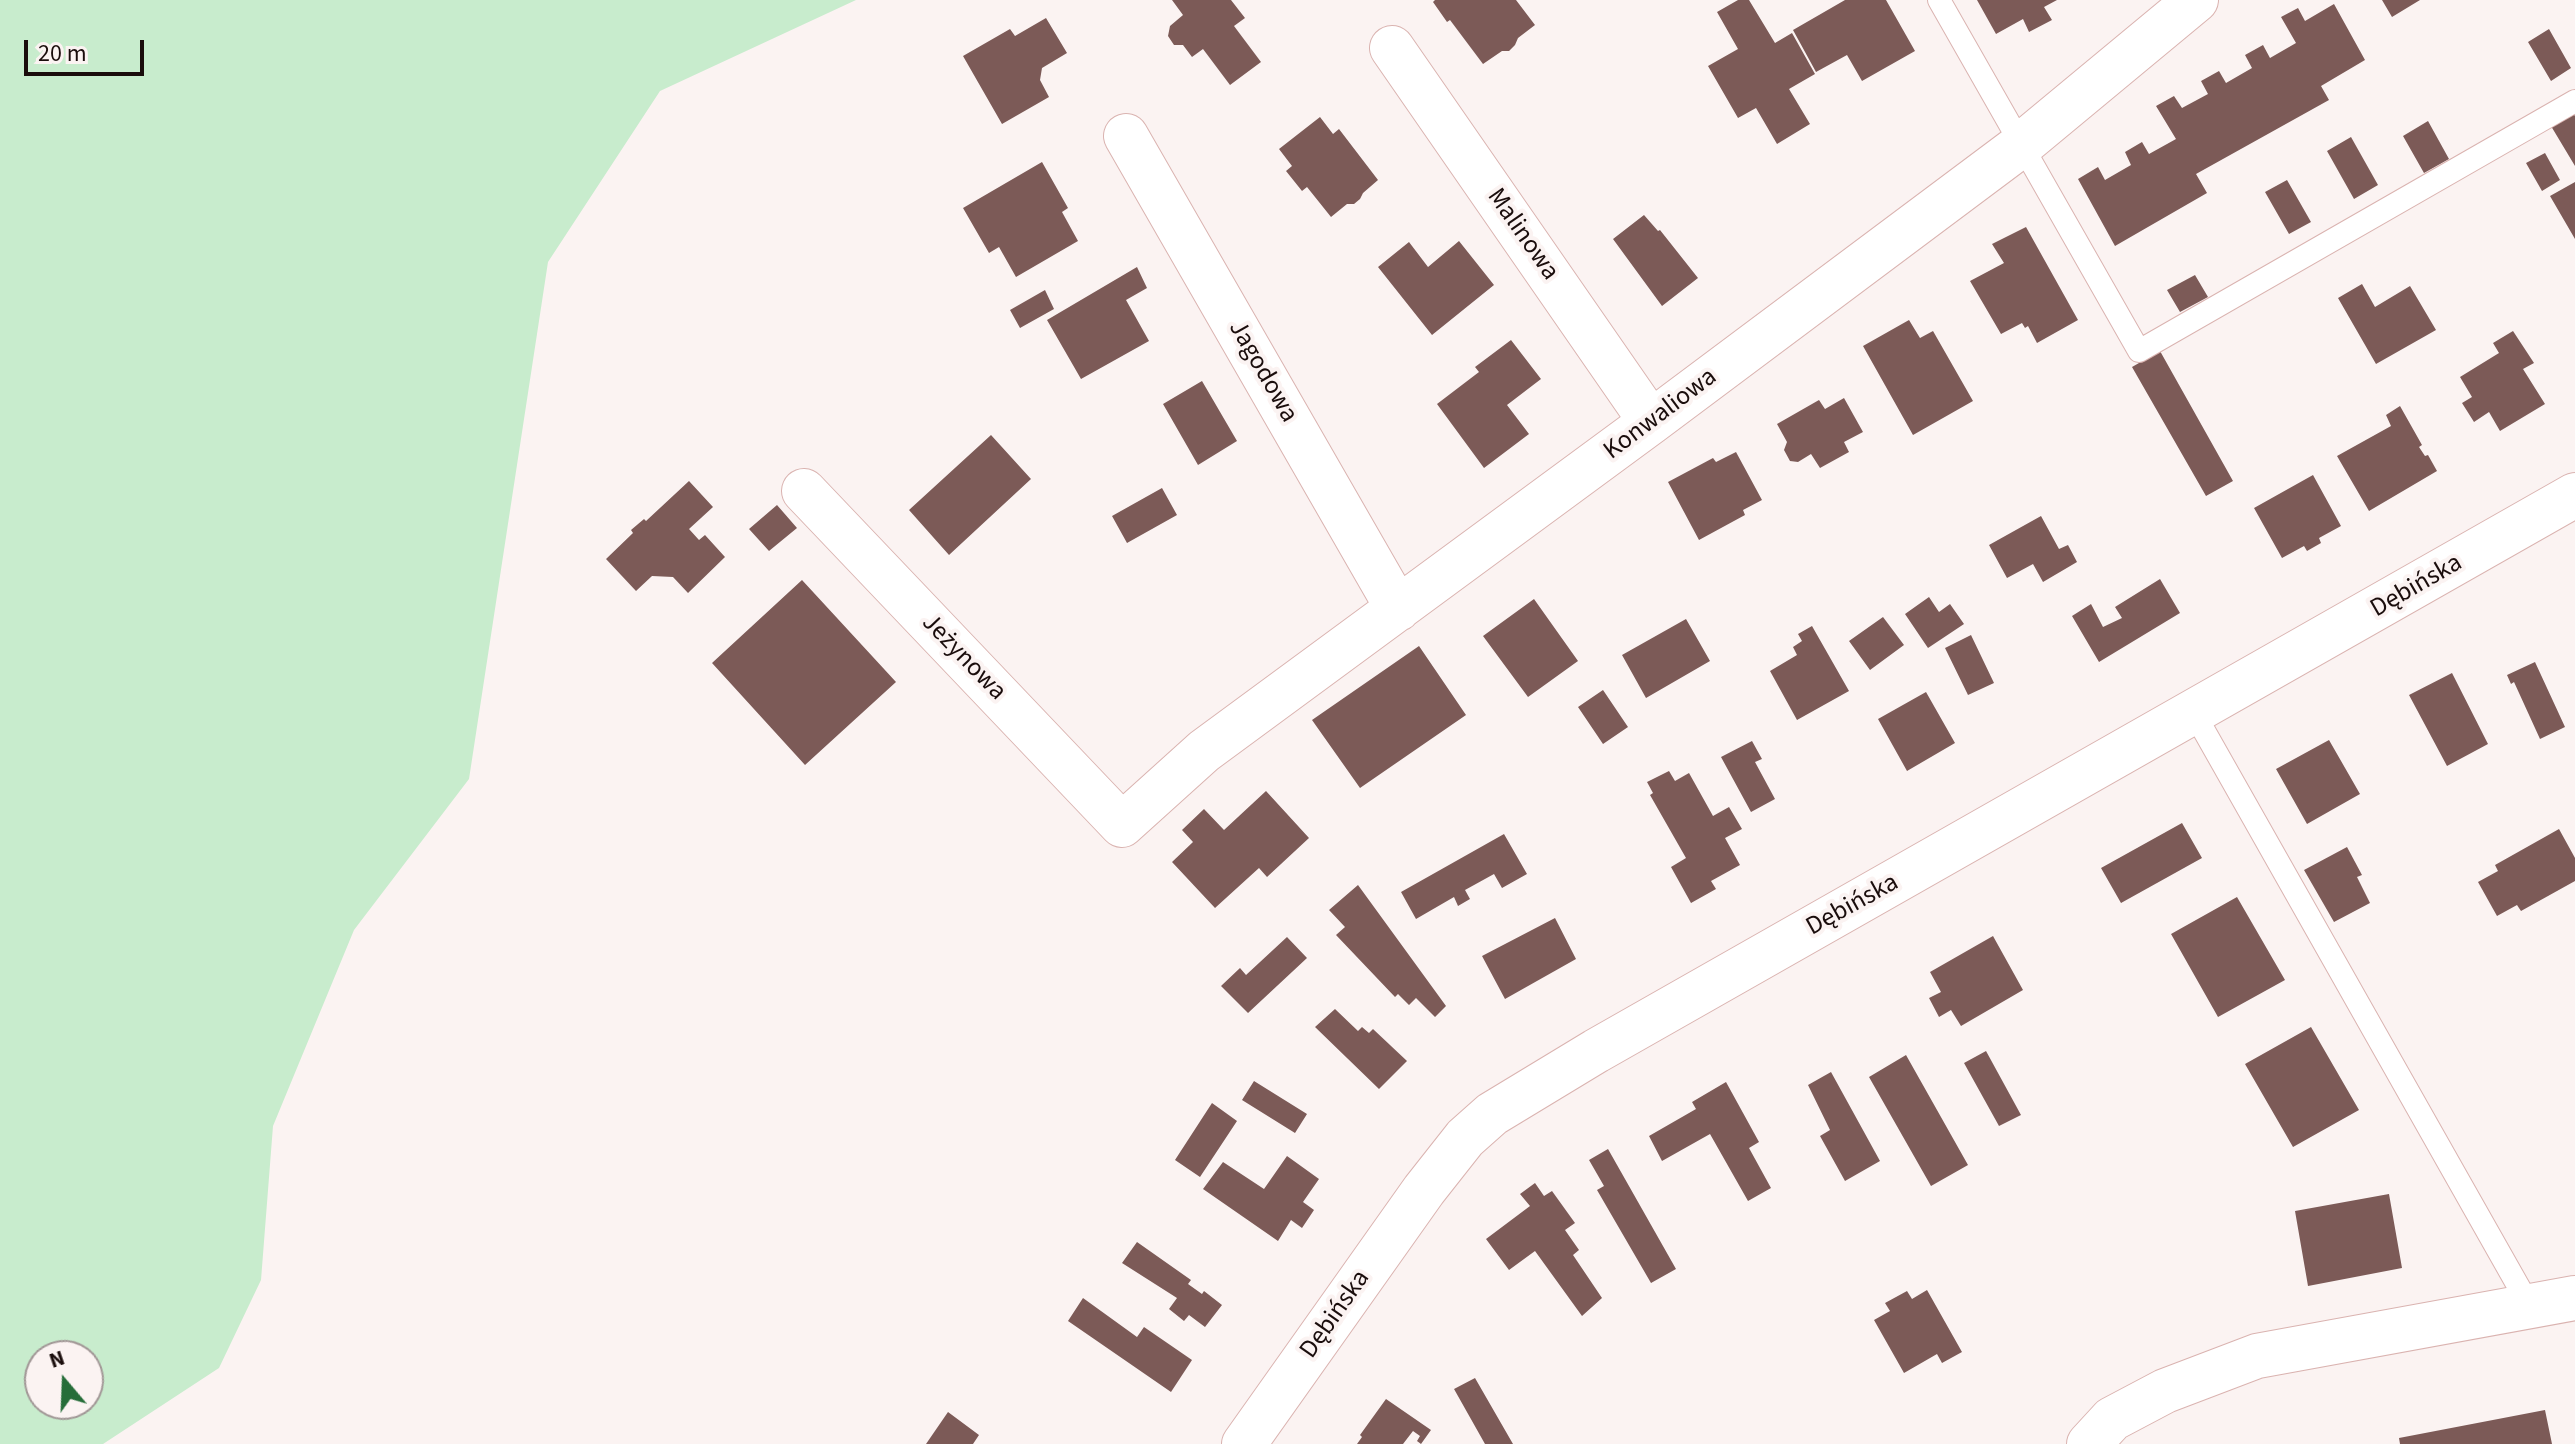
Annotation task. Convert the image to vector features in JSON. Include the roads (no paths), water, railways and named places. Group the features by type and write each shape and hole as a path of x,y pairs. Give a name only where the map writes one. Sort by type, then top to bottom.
{"street":[{"name":"Konwaliowa","path":"1122,825 1204,751 2020,146 2196,0"},
{"name":"Malinowa","path":"1392,48 1651,422"},
{"name":"Jagodowa","path":"1126,136 1398,609"},
{"name":"Jeżynowa","path":"804,491 1122,825"},
{"name":"Dębińska","path":"1244,1444 1424,1190 1465,1138 1492,1114 1623,1036 2575,495"},
{"path":"2089,1444 2112,1419 2152,1398 2257,1356 2575,1298"}],"lane":[{"path":"1939,0 2139,351 2575,101"},
{"path":"2194,713 2529,1305"}]}
